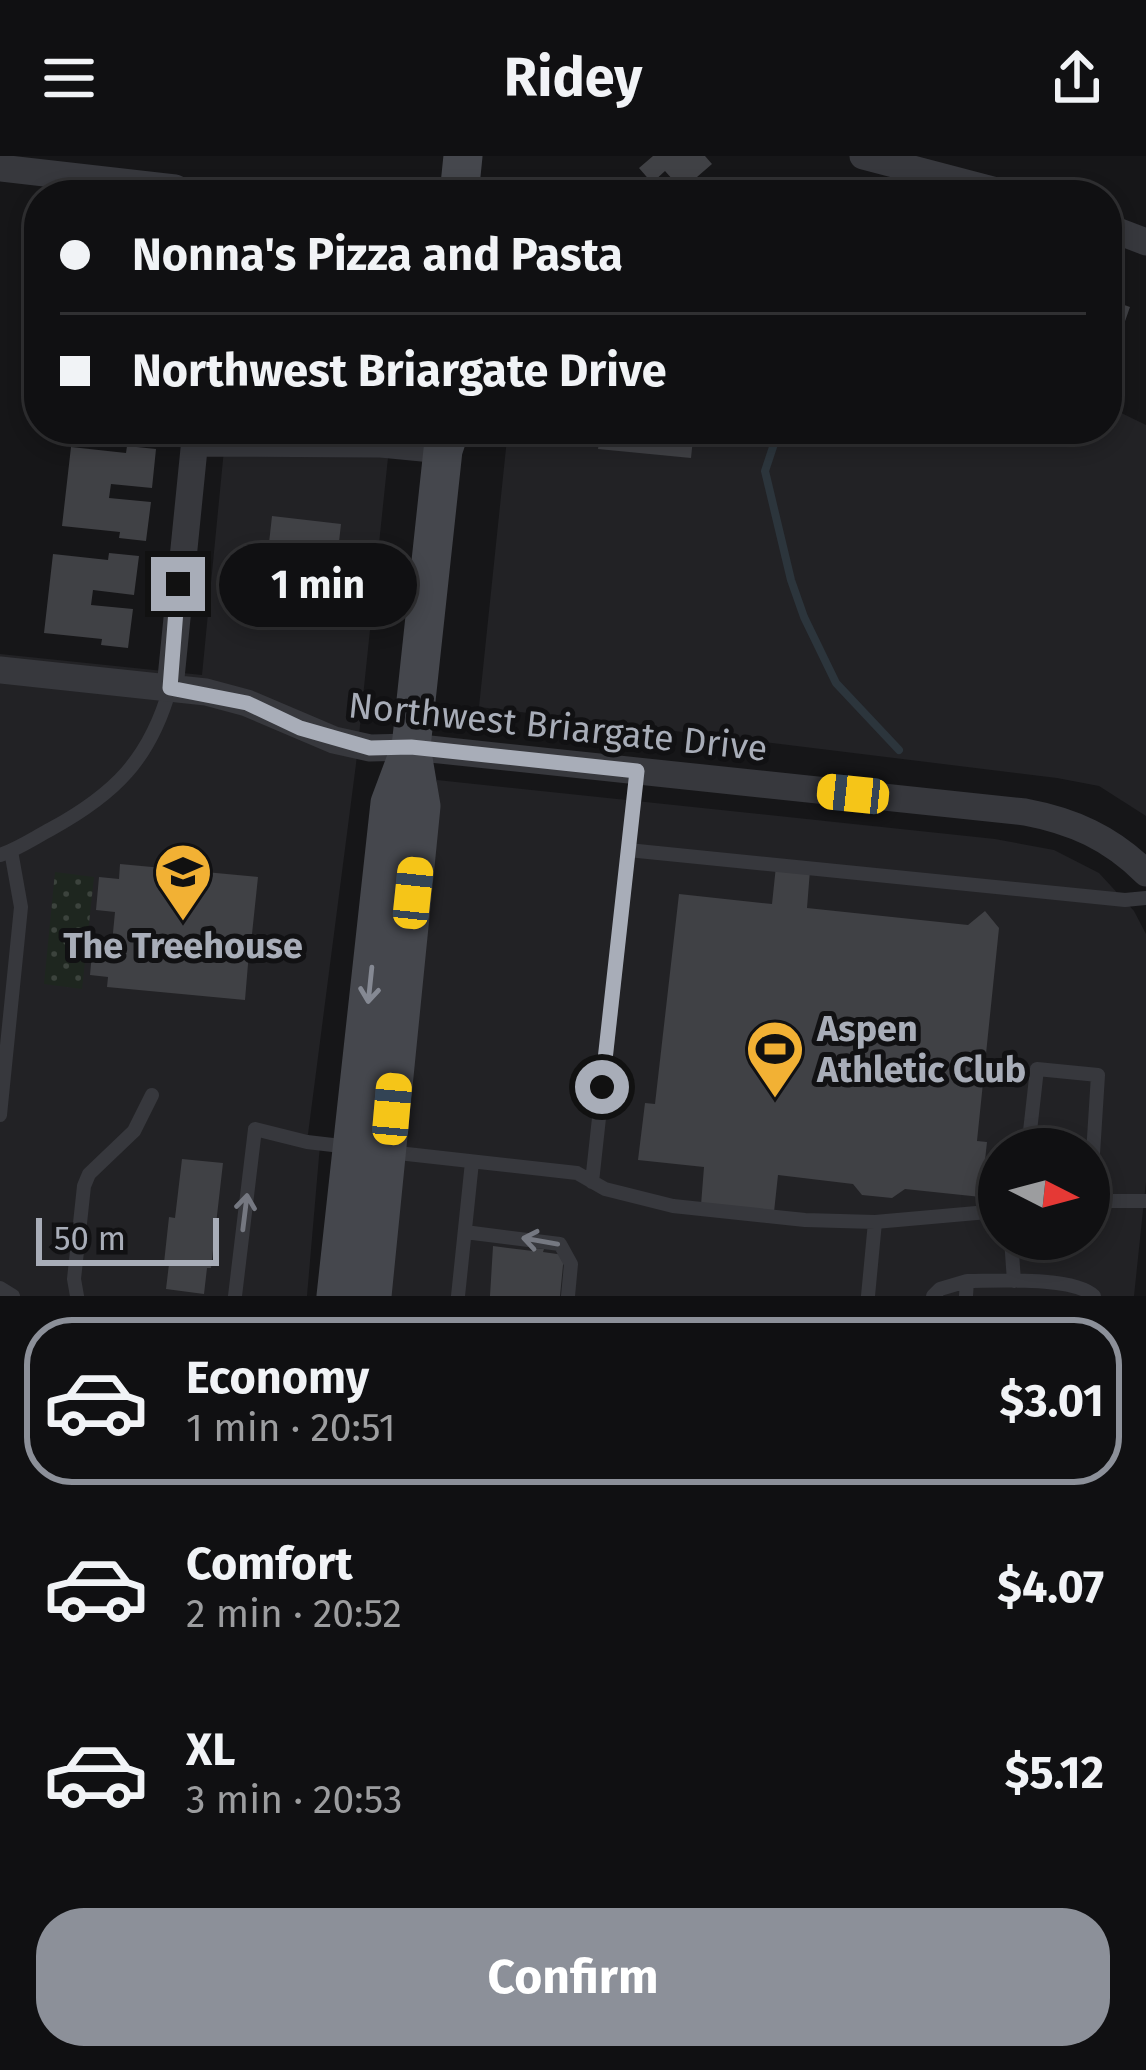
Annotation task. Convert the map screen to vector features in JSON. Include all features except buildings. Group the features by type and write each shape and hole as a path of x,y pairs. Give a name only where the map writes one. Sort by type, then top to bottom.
{"main road":[{"path":"336,1296 370,1150 421,806 411,747 444,444"},
{"path":"370,1150 372,1296"}],"street":[{"path":"863,156 955,180"},
{"path":"0,168 105,180"},
{"path":"170,688 194,444"},
{"name":"Northwest Briargate Drive","path":"0,670 170,688 247,703 334,740 370,748 411,747 1056,818 1116,846 1146,873"}],"lane":[{"path":"0,1115 21,907 6,853 104,797 140,759 155,733 170,688"},
{"path":"592,1182 637,771"},
{"path":"628,850 1125,900 1146,898"},
{"path":"1030,1128 1037,1069 1098,1075 1095,1128"},
{"path":"77,1296 74,1279 84,1186 89,1174 134,1131 152,1095"},
{"path":"235,1296 255,1129 307,1142 577,1174 605,1189 673,1206 875,1222 978,1212"},
{"path":"458,1296 472,1162"},
{"path":"1110,1201 1146,1202"},
{"path":"868,1296 875,1222"},
{"path":"465,1232 560,1244 571,1264 568,1296"},
{"path":"1012,1260 1014,1281"},
{"path":"933,1296 940,1288 1014,1281 1070,1285 1094,1296"},
{"path":"0,1288 14,1296"}],"shaded area":[{"path":"1122,413 1146,425 1146,816 1099,786 1057,778 479,707 506,444 1122,444"},
{"path":"225,444 389,444 356,764 307,1142 320,1145 307,1296 0,1296 0,654 202,675"},
{"path":"437,780 995,839 1054,850 1099,873 1134,911 1146,934 1146,1182 1134,1296 380,1296"},
{"path":"55,872 94,877 82,989 44,984"}],"waterway":[{"path":"774,444 765,471 804,617 836,683 899,750"}],"place":[{"name":"The Treehouse","path":"183,923"},
{"name":"Aspen Athletic Club","path":"775,1100"}],"route":[{"path":"178,584 170,688 247,703 300,728 370,748 411,747 637,771 602,1087"}]}
